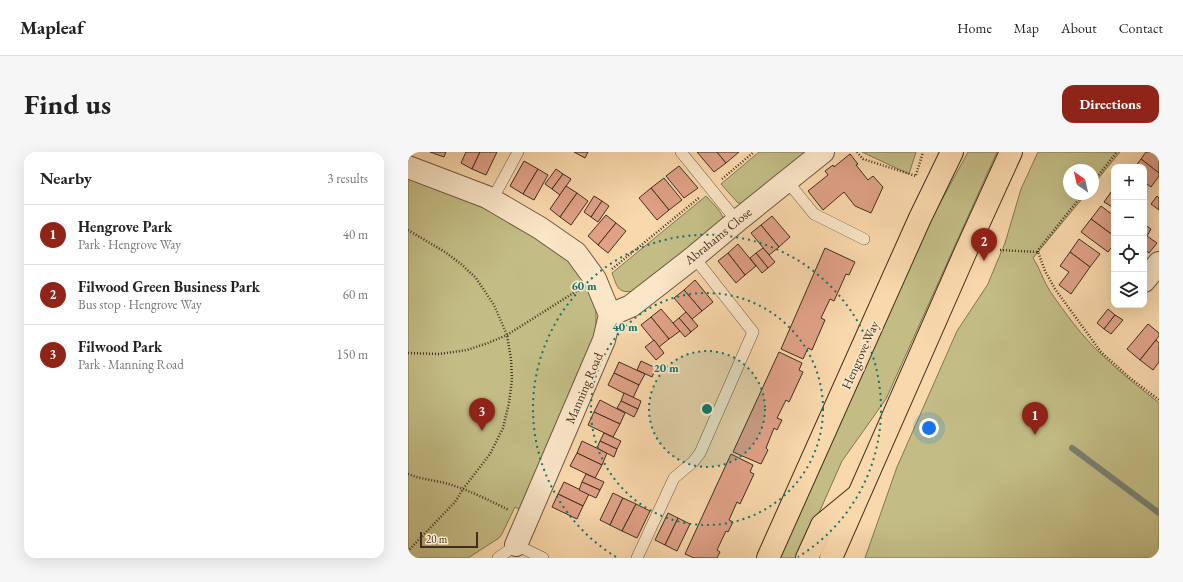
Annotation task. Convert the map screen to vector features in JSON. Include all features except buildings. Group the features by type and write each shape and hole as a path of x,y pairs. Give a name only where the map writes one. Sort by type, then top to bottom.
{"highway":[{"name":"Hengrove Way","path":"768,558 920,218 952,152"},
{"path":"831,558 1011,152"},
{"path":"807,558 822,525 860,494"}],"street":[{"name":"Abrahams Close","path":"610,315 631,306 823,152"},
{"path":"408,167 487,197 540,228 576,253 595,280 610,315"},
{"name":"Manning Road","path":"516,545 604,340 610,315"}],"lane":[{"path":"492,200 518,152"},
{"path":"681,152 737,221"},
{"path":"787,181 814,214 864,239"},
{"path":"637,558 674,478 693,462 700,453 753,332 694,257"},
{"path":"498,558 516,545 543,558"}],"path":[{"path":"857,152 863,158 916,176"},
{"path":"1099,174 1117,152"},
{"path":"1078,200 1038,250 1045,271 1055,289 1101,352 1130,378 1159,400"},
{"path":"408,230 445,252 476,278 494,305 507,335 511,359 512,379 510,403 503,428 490,454 455,502 408,551"},
{"path":"1000,250 1038,252"},
{"path":"408,474 417,478 445,483 463,489 528,518"}],"shaded area":[{"path":"759,152 808,152 746,204 738,203 721,184"},
{"path":"862,152 916,152 909,174"},
{"path":"968,152 997,152 886,399 842,461 799,558 779,558 932,218"},
{"path":"1038,152 1120,152 1099,178 1099,164 1063,164 1063,200 1081,200 1033,258 1050,291 1067,316 1086,339 1114,366 1159,403 1159,558 865,558 897,467 957,331 988,284 1005,243 1021,189"},
{"path":"408,174 425,177 526,227 576,267 592,293 596,308 596,329 594,342 521,510 515,507 499,538 468,558 408,558"},
{"path":"706,196 720,211 724,222 634,291 628,292 618,288 612,273"}],"waterway":[{"path":"1072,448 1159,513"}],"place":[{"name":"Filwood Green Business Park","path":"984,261"},
{"name":"Filwood Park","path":"482,431"},
{"name":"Hengrove Park","path":"1035,435"}]}
